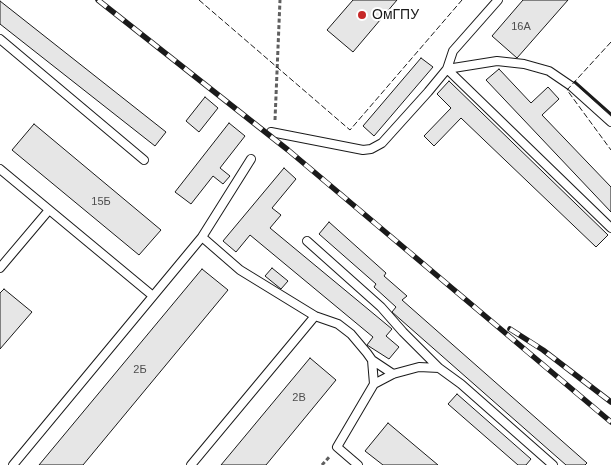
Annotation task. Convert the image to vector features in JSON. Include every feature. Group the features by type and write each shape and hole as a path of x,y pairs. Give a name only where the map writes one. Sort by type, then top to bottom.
{"lane":[{"path":"271,132 363,150 371,149 382,143 447,69 453,51 498,0"},
{"path":"0,39 144,160"},
{"path":"447,69 497,61 524,64 549,71 571,86 611,122"},
{"path":"447,69 611,228"},
{"path":"13,465 202,237 251,159"},
{"path":"0,169 153,296"},
{"path":"0,268 49,210"},
{"path":"202,237 240,270 315,316 338,324 351,334 372,360 394,374"},
{"path":"307,241 381,307 439,368 462,384 553,465"},
{"path":"191,465 315,316"},
{"path":"372,360 374,384"},
{"path":"358,465 337,447 374,384 394,374 419,368 439,368"}],"path":[{"path":"271,132 276,115 280,0"}],"building":[{"name":"ОмГПУ","path":"353,0 397,0 353,52 327,30"},
{"path":"523,0 568,0 517,58 492,36"},
{"path":"0,1 166,132 155,146 0,24"},
{"path":"421,58 433,67 374,136 363,126"},
{"path":"499,69 531,103 548,87 559,99 542,115 611,187 611,212 486,80"},
{"path":"449,81 608,235 596,247 461,118 434,146 424,136 451,108 437,94"},
{"path":"205,97 218,108 199,132 186,121"},
{"path":"229,123 245,136 220,168 230,176 223,184 213,176 191,204 175,192"},
{"path":"34,124 161,230 139,255 12,150"},
{"path":"284,168 296,179 272,208 281,215 270,228 392,329 386,336 399,347 389,359 367,345 373,337 250,235 236,252 223,241"},
{"path":"329,222 386,273 384,276 407,296 402,300 587,463 585,465 566,465 392,312 396,307 374,287 376,284 319,234"},
{"path":"272,268 288,281 281,289 265,276"},
{"path":"202,269 228,290 83,465 39,465"},
{"path":"4,289 32,312 0,349 0,293"},
{"path":"310,358 336,380 266,465 221,465"},
{"path":"457,394 531,459 526,465 518,465 448,404"},
{"path":"388,423 438,465 383,465 365,451"}],"railway":[{"path":"98,0 288,150 611,422"},
{"path":"510,329 543,350 611,402"}],"fence":[{"path":"199,0 350,130 462,0"},
{"path":"611,42 567,90 611,150"}],"wall":[{"path":"575,82 611,114"}],"place":[{"name":"ОмГПУ","path":"362,15"}]}
